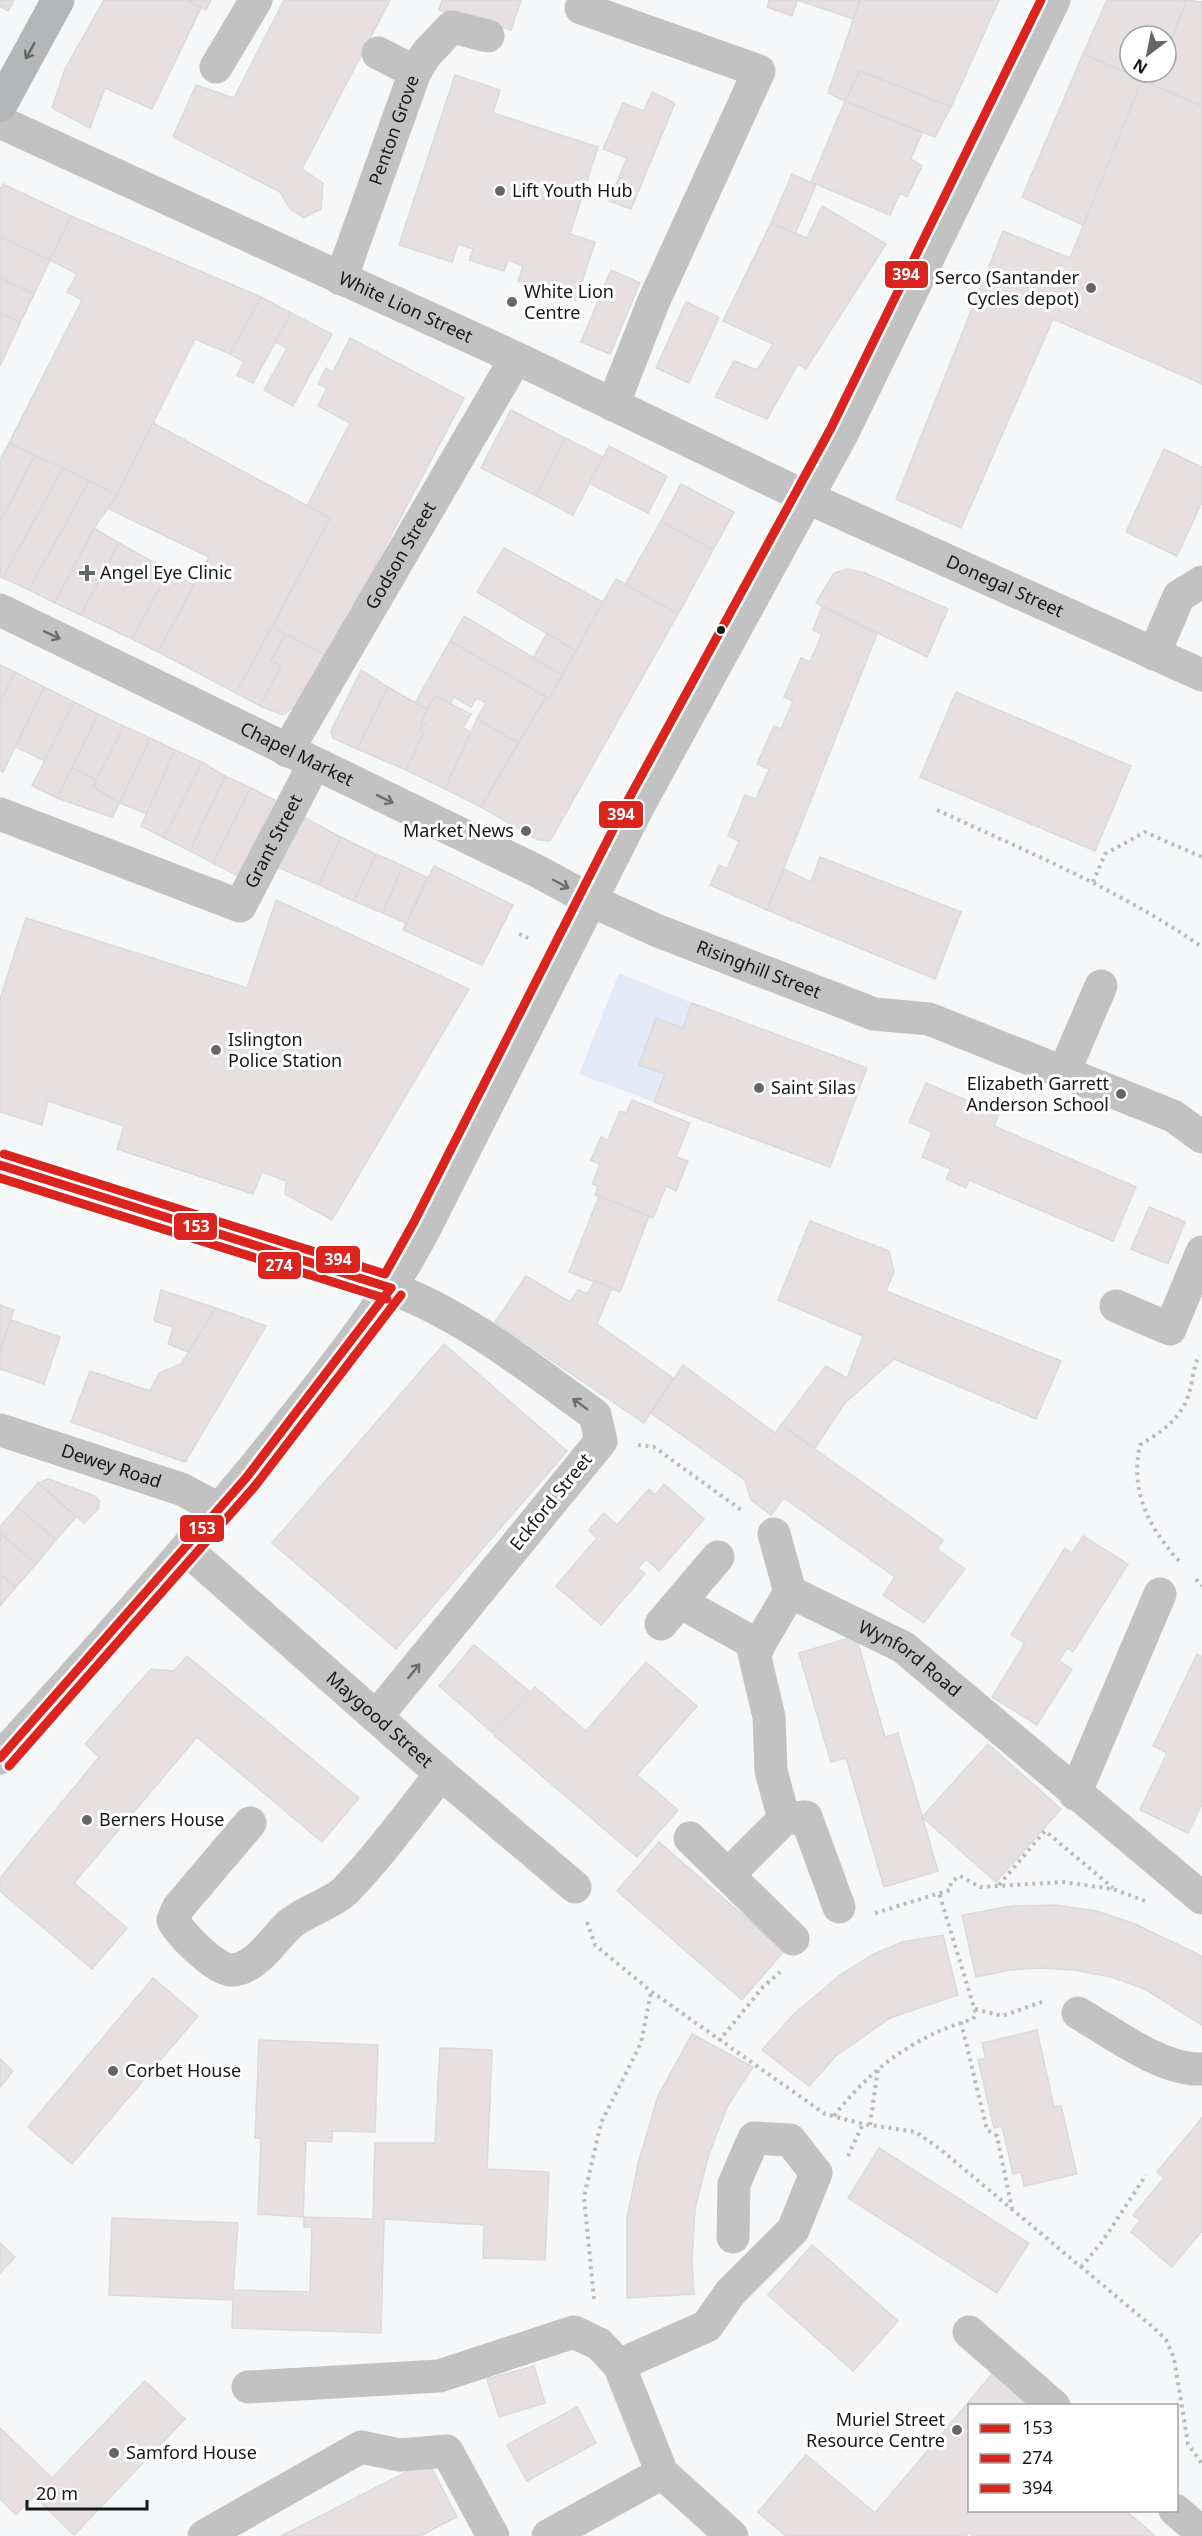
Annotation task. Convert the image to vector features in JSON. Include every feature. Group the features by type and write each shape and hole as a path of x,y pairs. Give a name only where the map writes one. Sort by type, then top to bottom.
{"highway":[{"path":"0,106 58,0"}],"street":[{"path":"0,1758 186,1549 308,1400 391,1287 425,1228 644,797 808,498 1054,0"},
{"path":"216,67 250,2"},
{"path":"581,8 759,71 653,303 613,405"},
{"name":"Penton Grove","path":"341,279 421,62 452,27 488,36"},
{"path":"378,53 421,62"},
{"name":"White Lion Street","path":"0,122 516,358 808,498"},
{"name":"Godson Street","path":"300,758 516,358"},
{"name":"Donegal Street","path":"808,498 1202,675"},
{"path":"1154,654 1179,596 1202,582"},
{"name":"Chapel Market","path":"0,610 300,758 539,872 592,901"},
{"name":"Grant Street","path":"0,814 240,906 300,758"},
{"name":"Risinghill Street","path":"592,901 658,931 874,1014 929,1019 1173,1116 1202,1137"},
{"path":"1064,1072 1101,986"},
{"name":"Eckford Street","path":"0,1165 146,1209 282,1256 391,1287 428,1302 468,1324 596,1415 601,1441 377,1716"},
{"path":"1116,1306 1170,1329 1202,1252"},
{"name":"Dewey Road","path":"0,1430 181,1489 219,1509"},
{"path":"774,1534 790,1592 754,1653 770,1717 771,1772 784,1820"},
{"name":"Maygood Street","path":"186,1549 441,1774 575,1887"},
{"path":"718,1557 670,1613 759,1646"},
{"name":"Wynford Road","path":"790,1592 903,1647 1075,1794 1202,1898"},
{"path":"1075,1794 1160,1594"},
{"path":"250,1823 178,1908 173,1920 178,1930 218,1965 229,1970 242,1968 252,1962 292,1922 344,1893 441,1774"},
{"path":"728,1875 784,1820 806,1817 852,1913"},
{"path":"690,1838 728,1875 790,1953"},
{"path":"1078,2013 1170,2064 1188,2070 1202,2070"},
{"path":"609,2355 707,2326 730,2293 793,2230 816,2173 790,2140 754,2138 734,2184 733,2237"},
{"path":"248,2386 439,2376 574,2332 609,2355 662,2474 732,2536"},
{"path":"969,2332 1052,2404"},
{"path":"204,2536 361,2447 400,2455 447,2451 493,2536"},
{"path":"548,2536 662,2474"},
{"path":"1176,2512 1202,2533"}],"path":[{"path":"937,810 1094,882 1139,907 1202,948"},
{"path":"1094,882 1105,854 1145,832 1202,857"},
{"path":"519,934 528,938"},
{"path":"1187,1569 1164,1545 1142,1509 1137,1462 1140,1445 1164,1430 1180,1414 1189,1394 1193,1369 1202,1346"},
{"path":"601,1441 654,1447 774,1534"},
{"path":"1194,1578 1202,1586"},
{"path":"998,1885 1045,1831 1113,1889"},
{"path":"852,1913 950,1890 951,1882 960,1876 981,1887 1063,1882 1113,1889 1146,1902"},
{"path":"575,1887 595,1945 651,1992 825,2114 870,2125 916,2132 940,2149 1166,2340 1174,2358 1188,2444 1202,2464"},
{"path":"834,2116 849,2097 879,2067 904,2048 940,2029 973,2019 976,2014 939,1893"},
{"path":"719,2041 790,1953"},
{"path":"609,2355 584,2197 601,2123 641,2043 651,1992"},
{"path":"975,2009 1002,2016 1036,2006 1058,1992 1078,2013"},
{"path":"961,2022 987,2130 997,2136 1012,2210"},
{"path":"870,2125 879,2067"},
{"path":"1081,2267 1102,2242 1146,2175"}],"shaded area":[{"path":"619,973 692,1003 683,1028 656,1018 639,1065 665,1074 654,1102 579,1074"}],"building":[{"path":"0,0 14,0 8,11 0,6"},
{"path":"104,0 187,0 201,8 152,109 105,88 90,128 52,108 65,69"},
{"path":"187,0 211,0 206,10"},
{"path":"284,0 390,0 302,169 323,183 321,209 304,218 290,209 280,192 173,137 196,85 234,98"},
{"path":"442,0 521,0 511,30 439,10"},
{"path":"769,0 797,0 792,16 767,7"},
{"path":"797,0 860,0 854,19"},
{"path":"860,0 999,0 951,107 860,71 845,101 828,93"},
{"path":"1107,0 1187,0 1178,24 1118,24 1118,69 1083,54"},
{"path":"1187,0 1202,2 1202,106 1154,85 1178,84 1178,24"},
{"path":"1083,54 1118,69 1118,84 1140,84 1085,226 1022,197"},
{"path":"860,71 951,107 935,137 845,101"},
{"name":"Lift Youth Hub","path":"455,75 500,90 493,113 598,147 570,234 595,242 576,300 518,281 523,266 508,260 504,271 469,260 473,249 458,244 452,262 399,245"},
{"name":"Serco (Santander Cycles depot)","path":"1140,84 1151,84 1202,106 1202,384 1053,319 961,528 896,499 1003,231 1070,258"},
{"path":"652,92 675,103 631,209 609,201 627,158 603,149 623,103 644,111"},
{"path":"845,101 922,133 911,159 922,166 907,197 900,193 890,215 811,182"},
{"path":"792,174 816,185 795,234 771,223"},
{"path":"3,184 71,216 50,260 0,237 0,190"},
{"path":"822,206 886,244 806,369 798,364 767,419 715,397 734,361 757,370 773,344 723,321 771,223 807,238"},
{"path":"71,216 261,297 230,354 195,339 117,495 9,443 82,300 67,292 77,274 50,260"},
{"path":"0,237 50,260 34,294 0,278"},
{"path":"611,270 640,283 610,354 581,342"},
{"path":"0,278 34,294 20,323 0,313"},
{"path":"261,297 291,313 253,383 237,375 244,362 230,354"},
{"path":"686,302 719,317 689,383 656,368"},
{"path":"0,313 20,323 0,366"},
{"path":"291,313 332,334 293,406 264,390 287,348 275,342"},
{"path":"350,338 464,398 327,656 272,627 330,518 307,506 350,423 318,406 327,388 318,384 326,368 333,372"},
{"path":"511,410 565,438 536,496 481,468"},
{"path":"153,423 330,518 236,693 158,652 209,557 107,508 117,495"},
{"path":"565,438 603,457 573,515 536,496"},
{"path":"9,443 35,456 0,522 0,460"},
{"path":"609,446 667,476 648,513 589,483"},
{"path":"1164,449 1202,467 1202,502 1177,556 1126,532"},
{"path":"35,456 63,468 3,578 0,577 0,522"},
{"path":"63,468 89,481 29,590 3,578"},
{"path":"89,481 117,495 94,528 55,603 29,590"},
{"path":"681,484 734,512 713,550 661,521"},
{"path":"661,521 713,550 678,614 625,585"},
{"name":"Angel Eye Clinic","path":"94,528 119,543 81,615 55,603"},
{"path":"119,543 169,571 132,639 81,615"},
{"path":"504,548 603,602 576,651 477,592"},
{"path":"848,569 865,573 948,609 927,657 816,603 834,573"},
{"path":"169,571 194,585 158,652 132,639"},
{"path":"616,579 678,614 550,841 538,840 481,807 546,697 549,699"},
{"path":"822,606 877,634 767,910 710,885 719,865 727,869 739,841 728,836 745,795 756,799 769,769 757,764 774,726 781,729 793,701 784,697 801,658 810,662 822,634 813,630"},
{"path":"464,616 562,675 549,699 450,641"},
{"path":"272,627 286,634 271,661 281,666 260,706 236,693"},
{"path":"547,633 576,651 562,675 533,658"},
{"path":"286,634 327,656 294,707 283,715 260,706 281,666 271,661"},
{"path":"450,641 546,697 518,743 477,719 486,703 477,698 471,707 454,697 450,704 435,696 428,710 415,703"},
{"path":"0,665 15,672 0,702"},
{"path":"361,670 388,687 357,749 333,738 331,731"},
{"path":"15,672 44,687 3,772 0,771 0,702"},
{"path":"44,687 74,702 45,761 16,747"},
{"path":"388,687 428,710 420,731 424,733 406,770 357,749"},
{"path":"956,692 1131,766 1095,851 920,777"},
{"path":"435,696 471,714 463,728 471,732 445,789 406,770 424,733 420,731 425,724 421,722"},
{"path":"74,702 98,714 57,798 32,786"},
{"path":"98,714 124,726 97,780 72,768"},
{"path":"477,719 518,743 481,807 445,789"},
{"path":"124,726 150,738 120,803 93,787"},
{"path":"150,738 175,750 147,814 120,803"},
{"path":"175,750 202,762 164,838 141,826"},
{"path":"202,762 225,776 190,851 164,838"},
{"path":"72,768 97,780 93,787 120,803 112,817 57,798"},
{"path":"225,776 251,788 213,863 190,851"},
{"path":"251,788 275,800 238,876 213,863"},
{"path":"303,817 341,837 319,885 277,867"},
{"path":"341,837 376,854 354,901 319,885"},
{"path":"376,854 403,866 383,913 354,901"},
{"path":"820,857 961,912 935,979 767,910 784,869 811,882"},
{"path":"403,866 427,877 406,923 383,913"},
{"path":"434,866 513,905 482,965 403,930"},
{"name":"Islington Police Station","path":"276,900 469,989 332,1220 285,1194 286,1181 262,1172 253,1194 117,1149 124,1126 48,1101 42,1125 0,1112 0,999 26,918 247,988"},
{"name":"Saint Silas","path":"692,1003 867,1068 830,1167 654,1102 665,1074 639,1065 656,1018 683,1028"},
{"path":"926,1083 999,1114 994,1126 1136,1187 1113,1241 969,1180 966,1188 946,1179 951,1169 922,1157 932,1132 909,1122"},
{"path":"632,1100 690,1123 676,1157 688,1161 676,1191 666,1186 653,1218 595,1195 598,1186 592,1184 600,1164 591,1160 601,1137 608,1140 620,1111 626,1113"},
{"path":"599,1196 649,1216 620,1292 569,1272"},
{"path":"1149,1207 1185,1222 1168,1264 1131,1249"},
{"path":"810,1221 889,1251 894,1272 886,1291 1061,1361 1036,1419 894,1359 844,1404 815,1448 781,1425 826,1366 847,1378 863,1336 778,1300"},
{"path":"526,1276 570,1302 578,1290 587,1294 595,1281 612,1288 597,1324 673,1378 644,1423 495,1322"},
{"path":"161,1290 216,1308 189,1352 168,1344 173,1327 154,1321"},
{"path":"0,1305 14,1310 0,1351"},
{"path":"216,1308 266,1326 185,1462 71,1422 90,1371 150,1391 159,1373 181,1364"},
{"path":"11,1320 60,1337 44,1384 0,1369 0,1351"},
{"path":"444,1344 567,1451 396,1649 272,1543"},
{"path":"683,1365 775,1433 781,1425 943,1540 937,1549 965,1569 924,1623 883,1595 895,1577 784,1498 771,1515 751,1500 745,1480 651,1413"},
{"path":"48,1479 95,1496 100,1502 98,1509 84,1523 38,1483"},
{"path":"38,1483 76,1517 56,1540 17,1507"},
{"path":"664,1484 704,1519 659,1571 646,1559 638,1568 645,1574 601,1625 556,1586 597,1538 589,1530 604,1513 617,1525 649,1489 655,1495"},
{"path":"17,1507 56,1540 36,1564 0,1533 0,1527"},
{"path":"0,1533 36,1564 16,1587 0,1574"},
{"path":"1083,1536 1128,1564 1073,1652 1067,1648 1059,1661 1072,1669 1037,1725 992,1697 1025,1643 1011,1635 1065,1548 1072,1553"},
{"path":"0,1574 16,1587 0,1606"},
{"path":"856,1636 885,1737 898,1733 938,1871 884,1887 846,1758 831,1762 799,1653"},
{"path":"474,1645 529,1691 493,1733 439,1686"},
{"path":"1197,1654 1202,1657 1202,1804 1188,1833 1140,1810 1167,1753 1153,1746"},
{"name":"Berners House","path":"187,1656 359,1798 322,1842 197,1737 74,1883 127,1928 92,1969 0,1891 0,1878 99,1757 85,1744 151,1669 174,1671"},
{"path":"646,1662 697,1706 637,1775 678,1810 637,1857 494,1735 535,1687 586,1731"},
{"path":"988,1744 1061,1809 996,1882 922,1817"},
{"path":"659,1842 784,1951 742,2000 617,1891"},
{"path":"1055,1905 1097,1911 1135,1924 1202,1956 1202,2025 1145,1989 1111,1977 1074,1970 1040,1968 1010,1970 976,1977 962,1915 1012,1906"},
{"path":"943,1935 958,1995 890,2018 836,2056 809,2086 762,2050 794,2014 840,1975 872,1955 902,1942"},
{"name":"Corbet House","path":"153,1978 198,2016 72,2164 28,2127"},
{"path":"1037,2030 1054,2107 1061,2106 1077,2174 1024,2186 1021,2172 1013,2174 1002,2126 994,2128 978,2060 986,2058 982,2043"},
{"path":"692,2034 753,2067 728,2105 709,2154 695,2209 692,2261 694,2294 627,2298 627,2218 638,2164 658,2096"},
{"path":"259,2040 378,2045 375,2132 332,2131 332,2142 306,2141 303,2217 258,2214 261,2138 255,2138"},
{"path":"440,2048 492,2050 487,2169 549,2172 545,2260 483,2258 484,2225 384,2219 381,2333 232,2328 233,2300 109,2295 112,2218 238,2223 233,2290 310,2292 312,2227 304,2227 304,2217 373,2219 375,2143 435,2143"},
{"path":"0,2059 13,2071 0,2087"},
{"path":"1202,2118 1202,2231 1172,2267 1131,2232 1140,2220 1133,2215 1164,2178 1157,2172"},
{"path":"879,2148 1029,2243 997,2293 848,2198"},
{"path":"0,2243 15,2257 0,2273"},
{"path":"812,2245 898,2321 853,2371 768,2295"},
{"path":"534,2366 545,2403 499,2417 487,2379"},
{"name":"Muriel Street Resource Centre","path":"998,2367 1041,2404 968,2404 968,2512 1127,2512 1155,2536 973,2536 969,2532 966,2536 786,2536 758,2512 806,2455 875,2513"},
{"name":"Samford House","path":"145,2381 185,2419 74,2535 34,2496 16,2515 0,2499 0,2428 52,2478"},
{"path":"577,2407 596,2443 527,2481 507,2445"},
{"path":"428,2461 457,2517 420,2536 281,2536"}],"transit line":[{"name":"394","path":"4,1154 385,1274 414,1222 627,802 831,428 1041,0"},
{"name":"153","path":"0,1165 391,1288"},
{"name":"274","path":"0,1178 387,1299"},
{"name":"153","path":"0,1758 246,1478 391,1288"},
{"name":"274","path":"9,1766 255,1486 401,1295"}],"place":[{"name":"Lift Youth Hub","path":"500,191"},
{"name":"Serco (Santander Cycles depot)","path":"1091,288"},
{"name":"White Lion Centre","path":"512,302"},
{"name":"Angel Eye Clinic","path":"87,573"},
{"name":"Market News","path":"526,831"},
{"name":"Islington Police Station","path":"216,1050"},
{"name":"Saint Silas","path":"759,1088"},
{"name":"Elizabeth Garrett Anderson School","path":"1121,1094"},
{"name":"Berners House","path":"87,1820"},
{"name":"Corbet House","path":"113,2071"},
{"name":"Muriel Street Resource Centre","path":"957,2430"},
{"name":"Samford House","path":"114,2453"}]}
